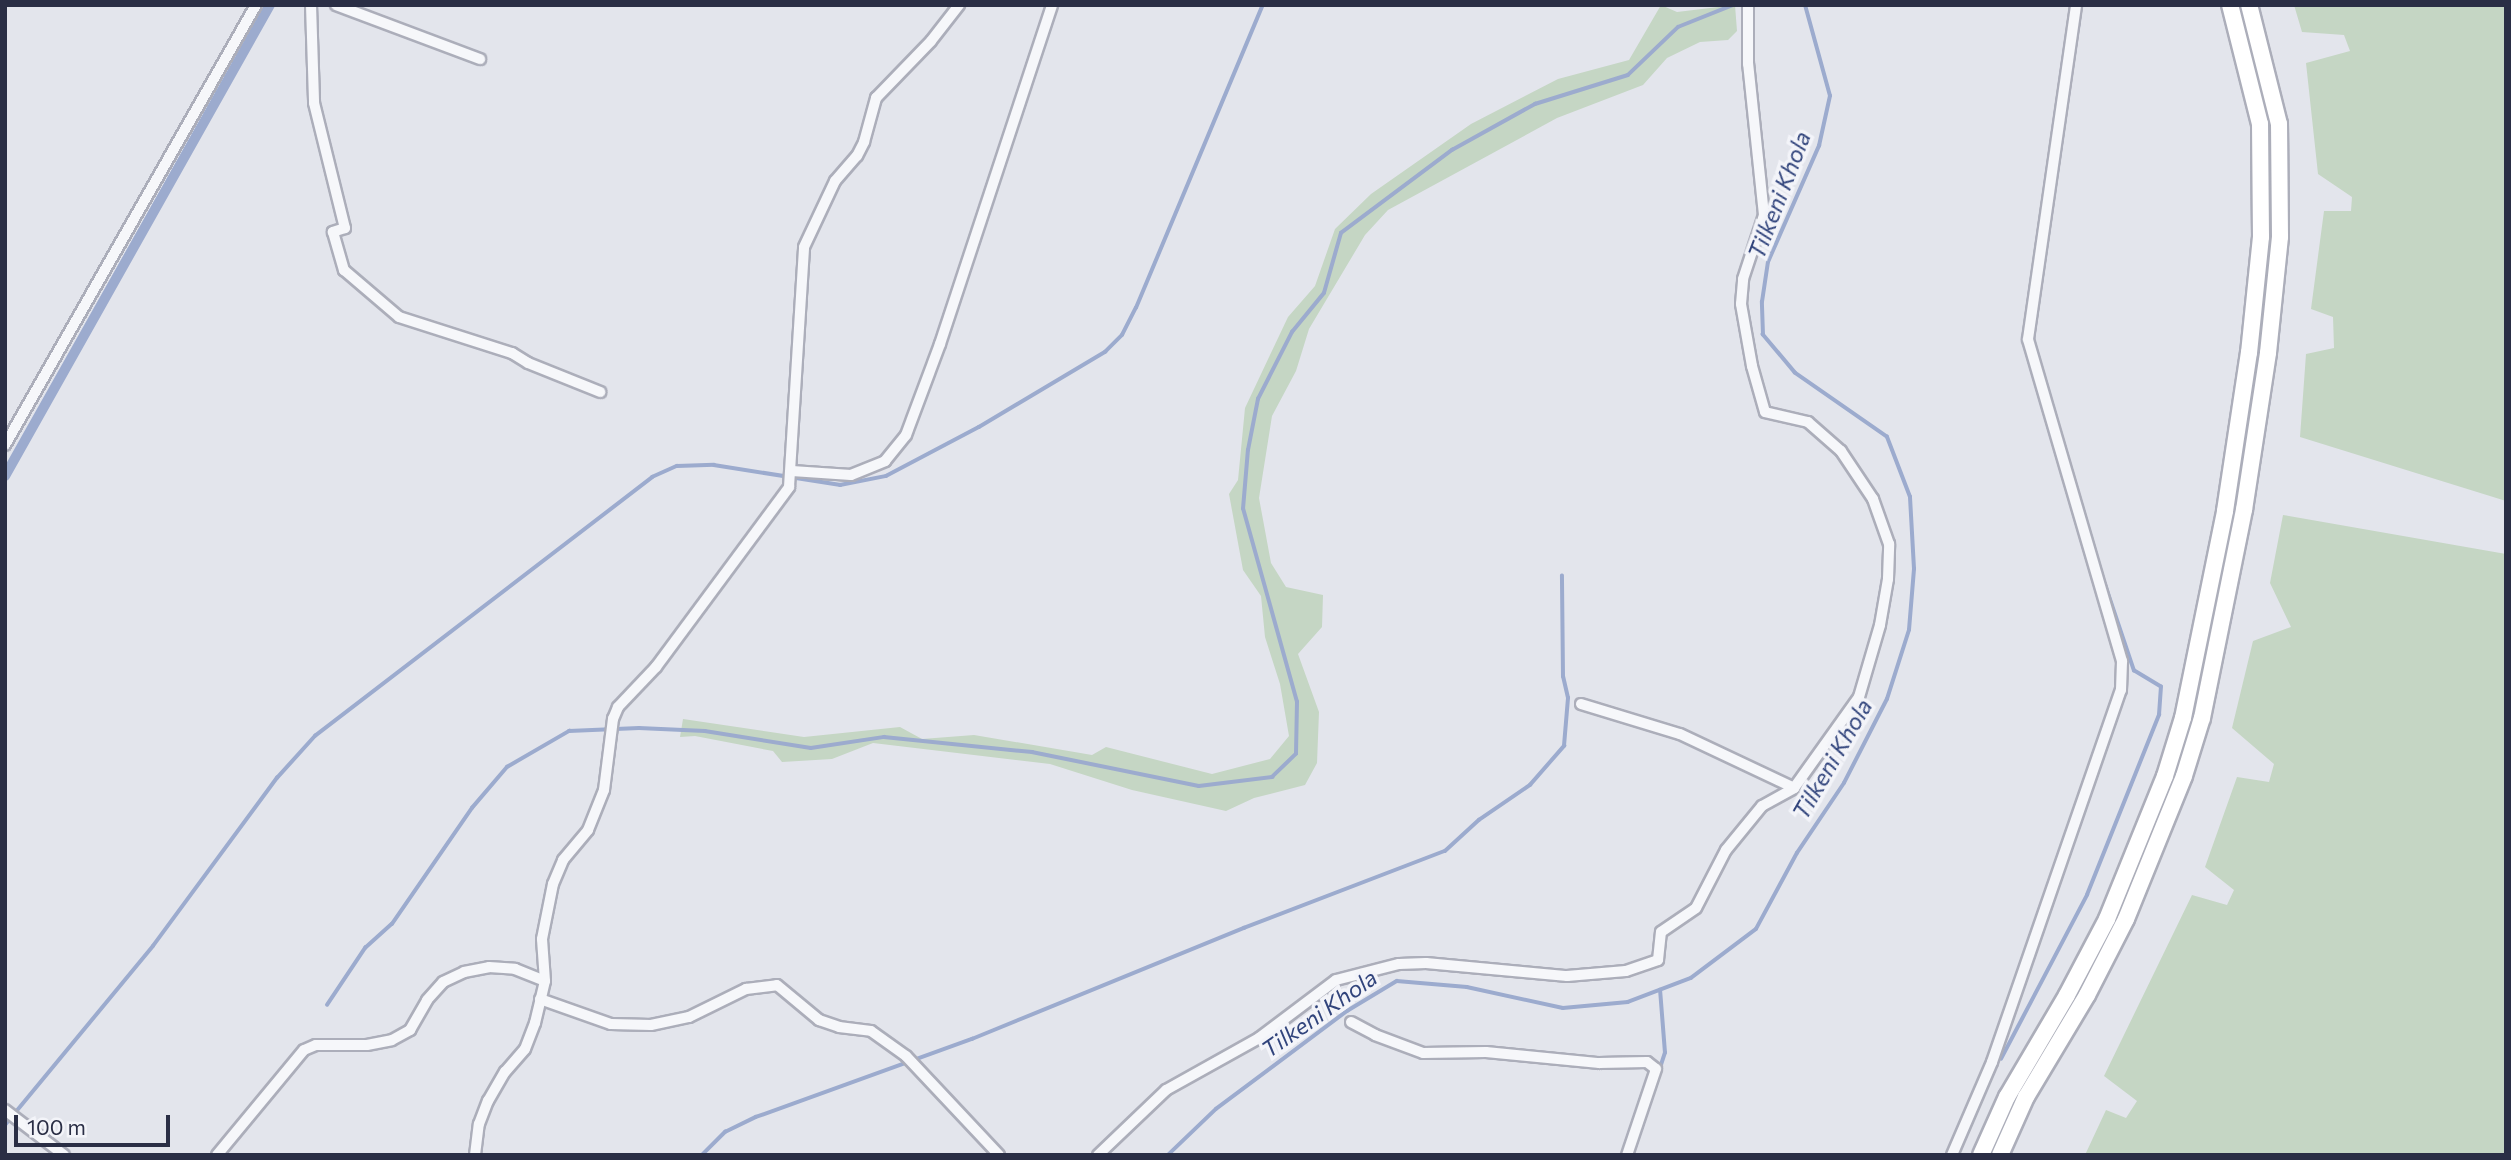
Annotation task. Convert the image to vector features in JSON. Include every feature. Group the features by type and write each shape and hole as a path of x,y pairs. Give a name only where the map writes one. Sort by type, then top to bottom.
{"main road":[{"path":"1980,1155 2007,1097 2067,995 2107,919 2144,833 2183,719 2225,511 2249,353 2261,237 2260,124 2230,5"},
{"path":"2000,1155 2026,1097 2087,995 2126,919 2184,776 2202,718 2244,510 2269,353 2280,237 2279,124 2249,5"}],"street":[{"path":"5,445 256,5"},
{"path":"312,5 314,103 345,228 333,232 344,270 399,317 512,354 527,363 600,392"},
{"path":"336,5 480,59"},
{"path":"475,1155 479,1124 488,1101 525,1049 536,1023 545,981 542,939 553,884 563,860 588,830 604,790 610,736 618,706 656,667 789,487 804,247 835,181 857,156 864,142 876,98 931,41 959,5"},
{"path":"792,471 850,475 886,461 906,435 940,344 1052,5"},
{"path":"1098,1155 1166,1090 1259,1038 1336,981 1399,964 1426,963 1567,976 1626,971 1658,960 1661,932 1696,908 1726,850 1762,806 1794,788 1859,697 1880,625 1888,579 1889,544 1873,499 1841,451 1808,422 1765,412 1752,366 1741,304 1743,279 1764,215 1748,64 1748,5"},
{"path":"1952,1155 1992,1062 2121,690 2122,661 2028,339 2076,5"},
{"path":"1581,704 1680,734 1794,788"},
{"path":"217,1155 304,1050 316,1045 368,1045 393,1040 410,1030 427,1000 443,982 464,972 489,967 515,969 545,981"},
{"path":"540,999 611,1024 651,1025 689,1017 746,989 777,985 819,1020 839,1027 871,1031 906,1056 999,1155"},
{"path":"1351,1022 1375,1035 1423,1053 1486,1052 1599,1063 1647,1062 1656,1069 1627,1155"},
{"path":"5,1110 64,1155"}],"green space":[{"path":"1661,5 1677,12 1735,5 1737,31 1728,40 1700,42 1667,58 1643,85 1557,118 1388,210 1365,235 1309,329 1296,371 1272,416 1259,498 1271,563 1286,587 1323,595 1322,627 1298,654 1319,712 1317,763 1305,785 1254,798 1226,811 1132,790 1050,764 873,743 832,759 782,762 773,751 695,736 680,737 683,719 804,737 900,727 922,739 974,735 1092,755 1106,747 1212,774 1270,759 1289,736 1280,684 1265,637 1261,596 1243,570 1229,494 1238,480 1245,408 1288,317 1315,286 1335,229 1371,194 1471,124 1558,79 1629,60"},
{"path":"2294,5 2506,5 2506,501 2300,437 2306,354 2334,348 2333,317 2311,309 2324,211 2351,211 2352,197 2318,174 2306,63 2350,51 2344,35 2302,32"},
{"path":"2283,515 2506,554 2506,1155 2085,1155 2106,1110 2126,1118 2137,1101 2104,1076 2192,895 2227,905 2234,890 2205,867 2237,777 2269,782 2274,764 2232,728 2253,641 2291,627 2270,583"}],"waterway":[{"path":"5,476 270,5"},
{"path":"5,1125 153,946 277,778 315,736 652,477 677,466 714,465 840,485 886,476 979,427 1105,352 1122,335 1136,308 1263,5"},
{"path":"327,1005 365,948 392,924 472,808 507,767 569,731 639,728 705,731 811,748 884,737 1032,752 1199,786 1272,777 1296,754 1297,702 1243,509 1248,450 1258,399 1292,332 1324,293 1341,233 1452,150 1535,104 1628,75 1678,27 1733,5"},
{"name":"Tilkeni Khola","path":"1168,1155 1216,1109 1347,1011 1397,981 1467,987 1563,1008 1628,1002 1691,978 1756,929 1797,853 1844,783 1887,699 1909,630 1914,569 1910,497 1887,437 1795,373 1763,335 1762,302 1768,262 1819,146 1830,96 1805,5"},
{"path":"2078,28 2081,5"},
{"path":"702,1155 725,1132 756,1117 972,1039 1244,928 1445,851 1479,820 1530,785 1564,746 1568,698 1563,677 1562,576"},
{"path":"2001,1059 2087,895 2159,715 2161,687 2134,671 2105,585"},
{"path":"1659,1071 1665,1053 1660,990"},
{"path":"1632,1155 1640,1131"}]}
